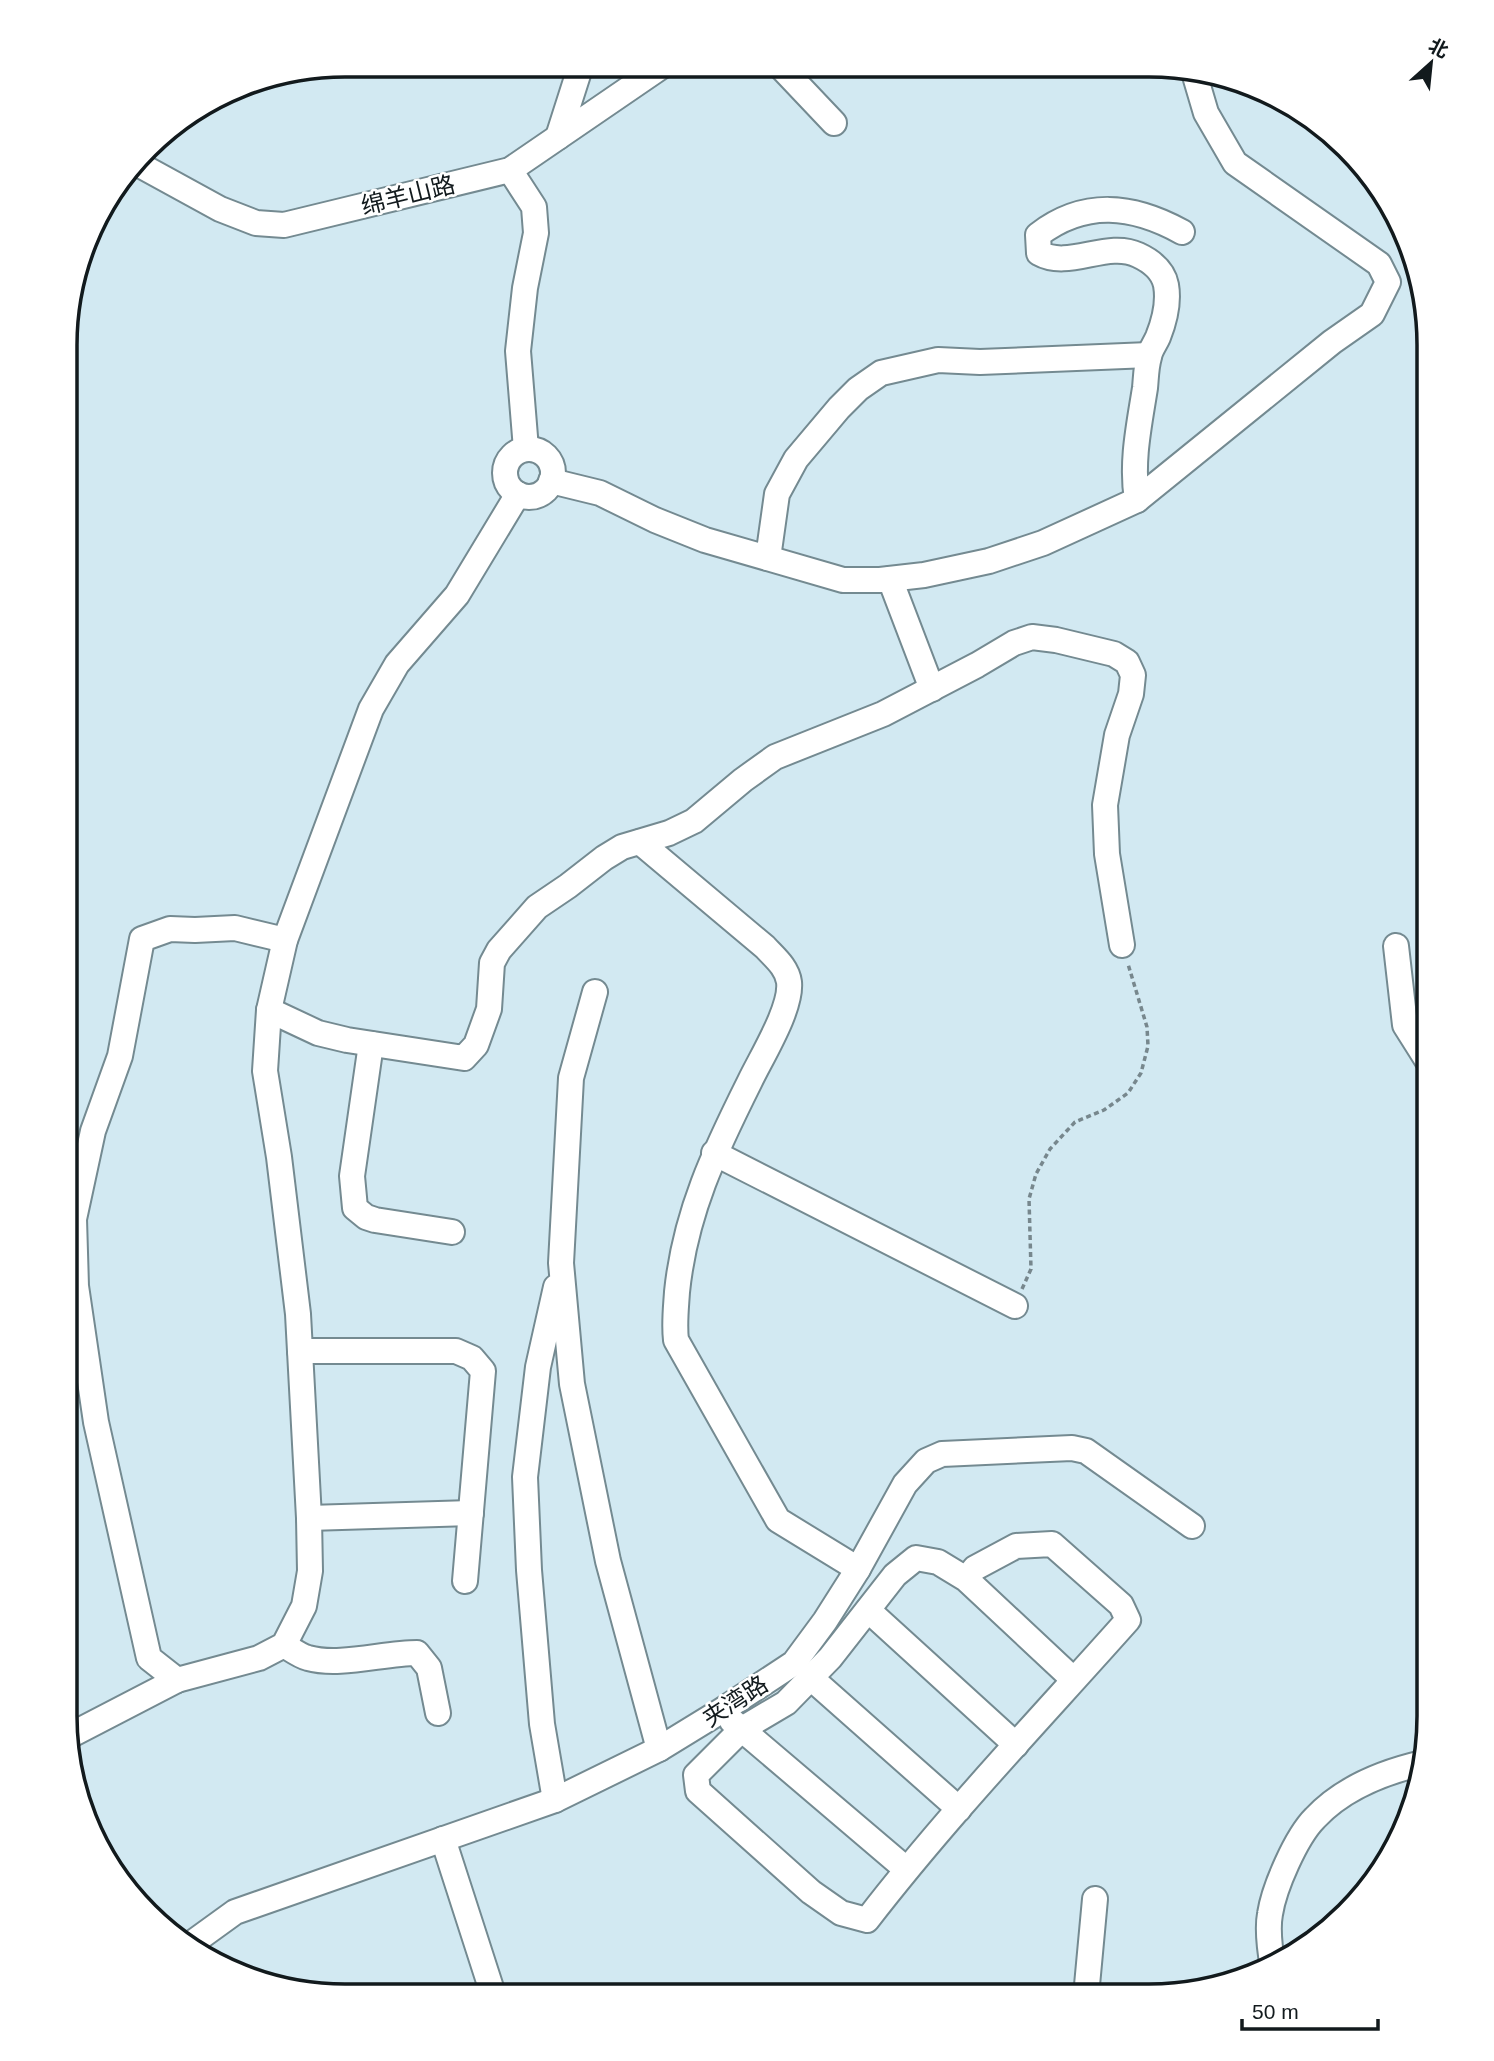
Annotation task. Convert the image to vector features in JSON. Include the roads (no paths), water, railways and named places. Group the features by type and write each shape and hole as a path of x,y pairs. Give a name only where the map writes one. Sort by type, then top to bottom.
{"street":[{"path":"558,137 577,77"},
{"name":"绵羊山路","path":"144,168 220,209 257,223 284,225 510,170 646,77"},
{"path":"790,77 834,123"},
{"path":"551,481 600,493 685,533 843,580 923,575 989,561 1043,543 1137,500 1332,342 1372,314 1388,282 1379,264 1235,163 1206,113 1197,81"},
{"path":"510,170 534,207 536,233 525,289 518,351 526,449"},
{"path":"1137,500 1133,477 1136,446 1149,355 1159,335 1166,311 1166,284 1157,266 1136,253 1117,251 1074,258 1045,256 1039,253 1038,235 1065,218 1087,210 1111,209 1139,213 1182,232"},
{"path":"768,558 777,494 796,459 839,408 858,389 881,373 938,360 980,362 1149,355"},
{"path":"526,449 534,449 548,458 553,473 551,481 541,494 526,497 518,494 508,484 505,469 512,456 526,449"},
{"path":"78,1731 177,1680 260,1658 284,1645 304,1606 310,1571 309,1518 298,1314 265,1071 269,1010 285,940 371,709 397,664 457,595 518,494"},
{"path":"890,579 932,689"},
{"path":"269,1010 318,1034 464,1058 476,1045 489,1009 492,963 499,950 537,907 622,848 669,833 694,821 775,757 883,714 1014,643 1032,637 1102,651 1127,662 1133,675 1131,694 1118,734 1105,805 1107,854 1122,945"},
{"path":"640,842 765,947 782,965 789,982 783,1015 714,1153 695,1202 680,1269 674,1325 676,1340 778,1520 858,1569"},
{"path":"77,1205 93,1131 120,1056 142,939 170,929 235,928 285,940"},
{"path":"1396,946 1405,1025 1417,1044"},
{"path":"595,992 571,1078 561,1263 572,1384 580,1425 608,1561 659,1749"},
{"path":"371,1044 352,1175 355,1208 366,1217 452,1231"},
{"path":"714,1153 1015,1306"},
{"path":"555,1800 541,1711 529,1570 525,1477 538,1367 561,1263"},
{"path":"77,1293 96,1422 149,1658 177,1680"},
{"path":"300,1351 456,1351 472,1358 483,1371 465,1581"},
{"name":"夹湾路","path":"197,1940 235,1912 555,1800 659,1749 721,1711 794,1662 825,1621 858,1569 905,1484 926,1461 942,1454 1072,1448 1086,1451 1192,1526"},
{"path":"309,1518 471,1513"},
{"path":"966,1578 975,1568 1016,1546 1052,1544 1121,1605 1128,1620 906,1869 867,1920 841,1913 811,1892 698,1791 696,1774 742,1729 786,1703 830,1658 895,1575 916,1558 938,1562 966,1578 1074,1680"},
{"path":"867,1610 1016,1745"},
{"path":"284,1645 306,1657 329,1661 392,1653 417,1653 429,1668 438,1713"},
{"path":"811,1678 959,1809"},
{"path":"721,1711 906,1869"},
{"path":"1272,1954 1269,1915 1286,1864 1314,1818 1348,1792 1390,1771 1412,1766"},
{"path":"443,1839 490,1984"},
{"path":"1087,1984 1095,1899"}]}
